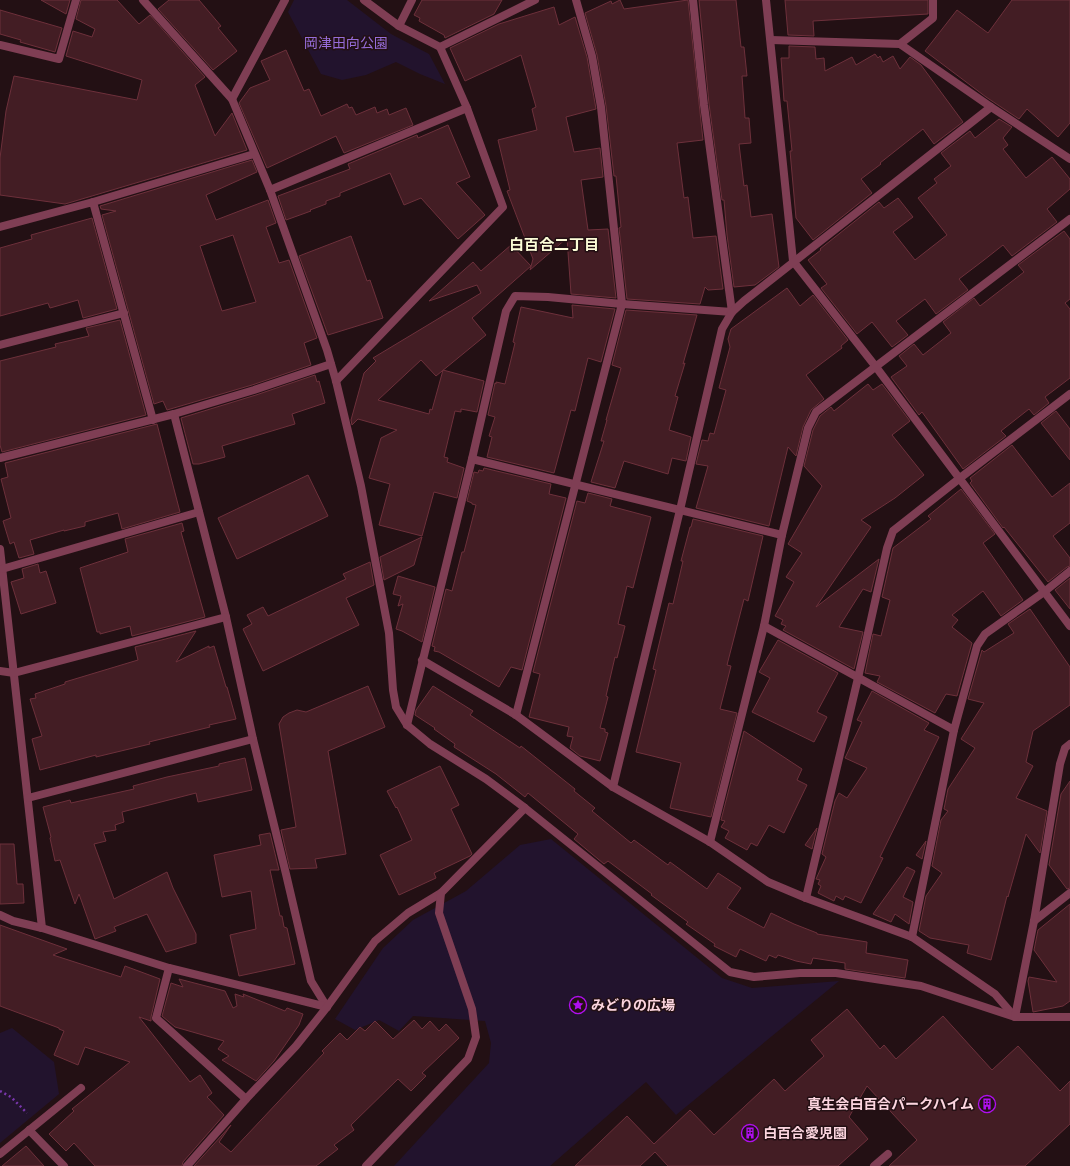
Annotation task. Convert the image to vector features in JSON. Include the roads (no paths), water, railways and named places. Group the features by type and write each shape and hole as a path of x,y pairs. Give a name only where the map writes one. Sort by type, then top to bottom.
{"street":[{"path":"0,45 59,59 76,0"},
{"path":"143,0 232,99 270,190 336,381 361,486 389,633 393,690 396,707 407,725 430,744 486,779 525,808 730,972 754,976 836,972 921,986 1015,1017 1070,1017"},
{"path":"232,99 285,0"},
{"path":"336,381 503,207 467,108 440,47 399,26 364,0"},
{"path":"399,26 412,0"},
{"path":"440,47 535,0"},
{"path":"516,715 622,304 601,107 592,56 576,0"},
{"path":"693,0 704,105 732,312"},
{"path":"766,0 793,261 876,367 1070,626"},
{"path":"900,44 934,18 933,0"},
{"path":"771,40 900,44 1070,159"},
{"path":"612,786 680,510 722,329 732,312 744,300 991,107"},
{"path":"270,190 467,108"},
{"path":"0,228 254,154"},
{"path":"93,202 153,420"},
{"path":"710,842 764,626 782,535 808,428 816,412 1070,219"},
{"path":"407,725 472,459 506,311 515,296 548,297 732,312"},
{"path":"0,345 124,313"},
{"path":"0,458 153,420 254,390 331,364"},
{"path":"806,898 887,548 893,531 1070,394"},
{"path":"174,414 226,617 253,739 311,981 327,1007"},
{"path":"472,459 782,535"},
{"path":"2,569 199,512"},
{"path":"0,549 42,928"},
{"path":"912,937 954,730 976,646 986,634 1070,571"},
{"path":"0,672 14,673 226,617"},
{"path":"764,626 954,730"},
{"path":"422,660 516,715 612,786 710,842 768,882 806,898 912,937 995,994 1015,1017"},
{"path":"28,798 253,739"},
{"path":"1015,1017 1034,921 1060,764 1065,748 1070,744"},
{"path":"187,1166 246,1099 296,1046 327,1007 374,941 408,913 441,893 525,808"},
{"path":"366,1166 468,1058 476,1037 472,1009 439,913 441,893"},
{"path":"1034,921 1070,893"},
{"path":"0,915 13,921 42,928 169,968 327,1007"},
{"path":"169,968 156,1018 246,1099"},
{"path":"0,1154 81,1088"},
{"path":"29,1130 64,1166"},
{"path":"874,1166 888,1154"}],"place":[{"name":"みどりの広場","path":"578,1005"},
{"name":"真生会白百合パークハイム","path":"987,1104"},
{"name":"白百合愛児園","path":"750,1133"}],"district":[{"name":"白百合二丁目","path":"554,245"}],"park label":[{"name":"岡津田向公園","path":"346,43"}]}
